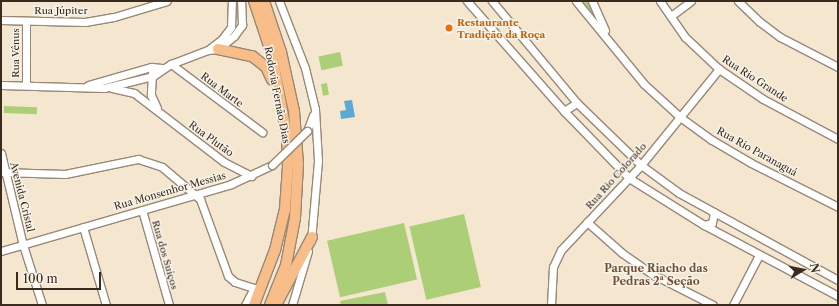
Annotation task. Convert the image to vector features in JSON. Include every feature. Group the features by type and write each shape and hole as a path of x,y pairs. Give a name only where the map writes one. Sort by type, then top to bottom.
{"highway":[{"name":"Rodovia Fernão Dias","path":"254,1 272,55 287,137 288,166 285,209 275,250 254,305"},
{"name":"Rodovia Fernão Dias","path":"264,1 281,52 294,111 298,164 294,224 286,265 270,305"},
{"path":"213,50 252,56 266,67 273,82 287,137"},
{"path":"276,305 312,237"},
{"path":"254,288 275,250"}],"street":[{"name":"Rua Júpiter","path":"1,20 85,22 114,18 167,1"},
{"path":"213,50 231,27 232,1"},
{"path":"1,85 86,86 104,88 153,76 162,68 171,64 213,50 234,36 242,25 241,1"},
{"path":"279,1 305,68 315,109 318,161 312,237 292,305"},
{"path":"467,1 564,111 629,178 704,225 838,296"},
{"path":"492,1 577,103 641,165 679,193 838,280"},
{"name":"Rua Rio Paranaguá","path":"576,1 607,36 644,84 680,117 712,140 751,163 838,207"},
{"path":"592,1 607,36"},
{"name":"Rua Rio Grande","path":"660,1 685,37 718,69 764,99 838,139"},
{"path":"670,16 691,1"},
{"path":"738,1 780,37 838,68"},
{"name":"Rua Vênus","path":"26,21 26,85"},
{"name":"Rua Marte","path":"171,64 262,132"},
{"path":"86,86 101,80 151,68 162,68"},
{"name":"Rua Plutão","path":"151,68 153,76 151,95 160,114"},
{"name":"Rua Rio Colorado","path":"551,305 553,266 561,250 641,165 718,69"},
{"name":"Rua Plutão","path":"104,88 119,88 134,93 224,162 252,176"},
{"path":"564,111 577,103"},
{"name":"Rua Monsenhor Messias","path":"1,251 252,176 272,165 307,131 315,109"},
{"name":"Avenida Cristal","path":"1,154 4,173 23,245 42,305"},
{"path":"4,173 65,174 138,159 162,167 195,194 203,205 228,276 236,282 254,288 245,305"},
{"name":"Rua dos Suíços","path":"142,210 169,305"},
{"path":"704,225 712,222 714,212"},
{"path":"587,222 622,253 654,275 713,305"},
{"path":"83,227 106,305"},
{"path":"733,305 759,255"}],"green space":[{"path":"580,1 590,1 595,12 592,15"},
{"path":"340,52 343,66 321,70 318,57"},
{"path":"327,83 329,95 323,96 321,84"},
{"path":"4,106 37,107 37,114 4,113"},
{"path":"464,214 481,287 426,300 409,227"},
{"path":"404,223 417,280 340,297 327,241"},
{"path":"385,292 388,305 341,305 340,301"}],"water":[{"path":"352,100 355,117 341,119 340,111 346,110 344,101"}],"place":[{"name":"Restaurante Tradição da Roça","path":"449,28"}],"district":[{"name":"Parque Riacho das Pedras 2ª Seção","path":"656,275"}]}
